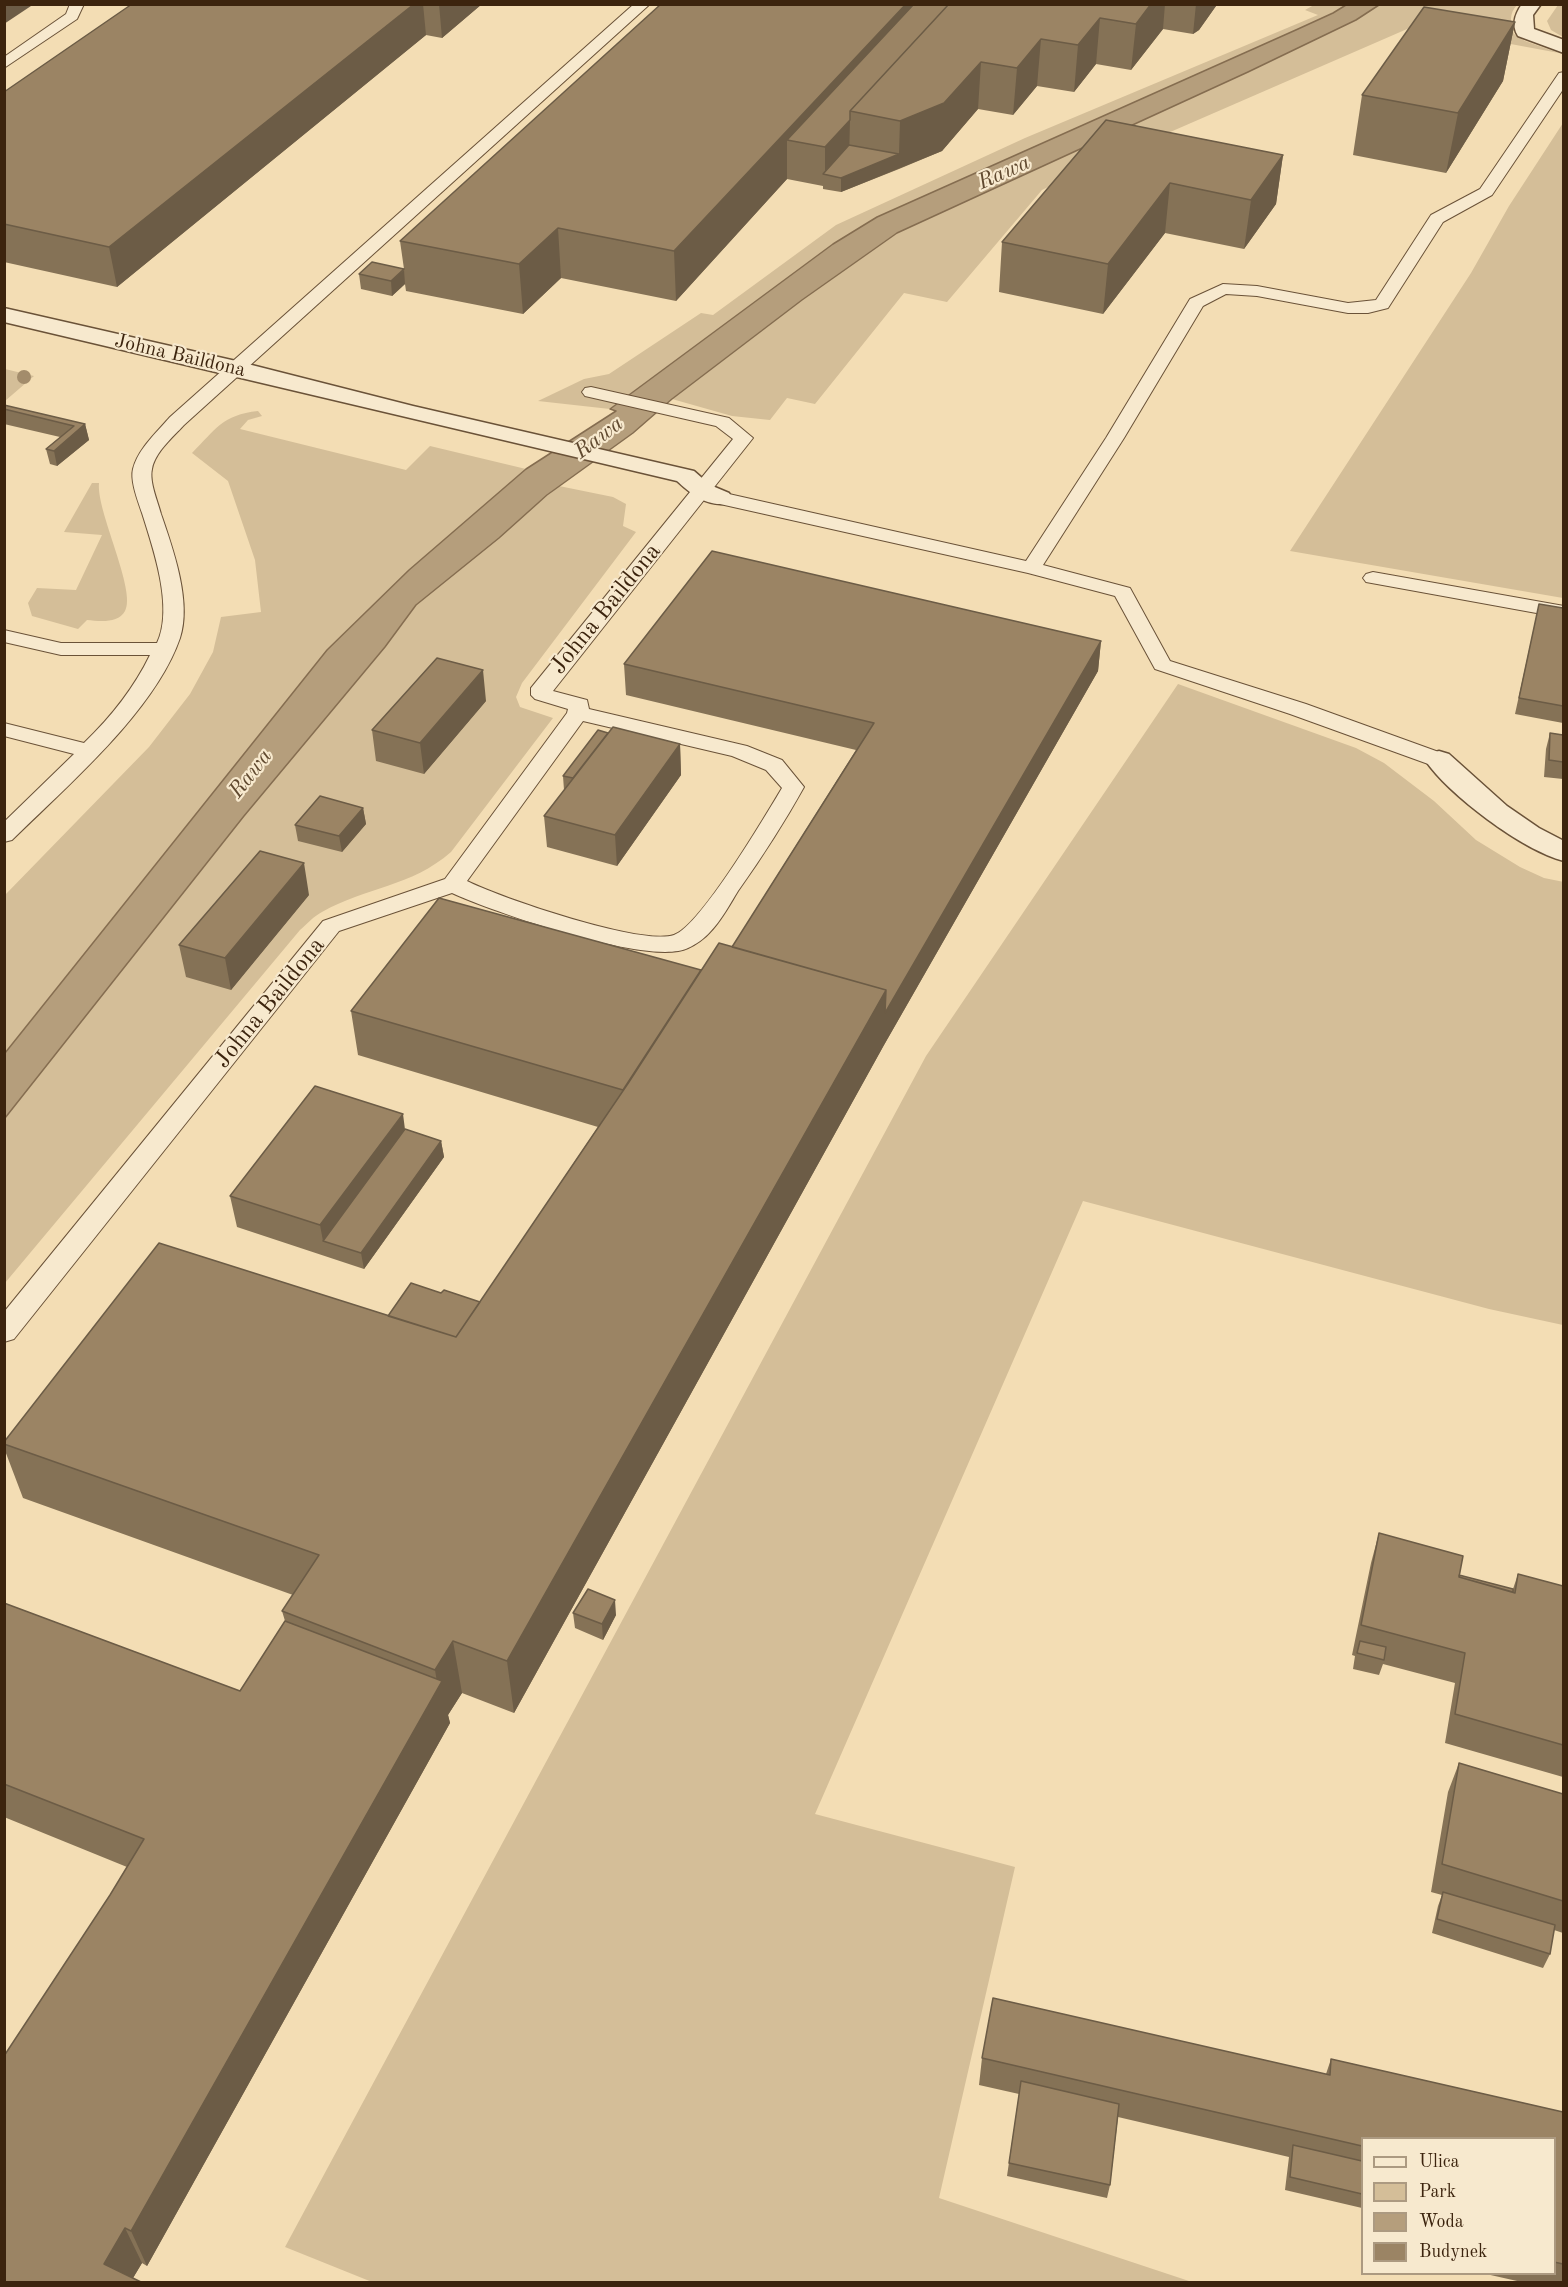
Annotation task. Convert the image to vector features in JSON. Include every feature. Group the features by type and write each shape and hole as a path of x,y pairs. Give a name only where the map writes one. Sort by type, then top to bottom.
{"street":[{"path":"1532,4 1524,15 1525,32 1563,47"},
{"name":"Johna Baildona","path":"4,315 685,476 710,494"},
{"path":"1439,760 1494,812 1546,846 1563,852"}],"lane":[{"path":"4,64 72,16 77,4"},
{"path":"4,835 115,725 151,675 170,637 173,603 168,563 147,499 142,470 151,451 177,421 643,4"},
{"path":"1031,568 1115,438 1197,303 1222,289 1257,291 1348,308 1368,308 1382,304 1437,219 1486,192 1563,76"},
{"path":"591,392 722,422 744,438 710,494 1031,568 1123,592 1162,665 1298,709 1439,760"},
{"name":"Johna Baildona","path":"4,1332 331,926 453,884 578,713 579,705 542,695 542,688 710,494"},
{"path":"1372,578 1563,612"},
{"path":"4,636 61,649 165,649"},
{"path":"453,884 489,901 599,934 646,943 679,943 702,927 773,823 793,787 774,765 738,751 578,713"},
{"path":"4,729 88,751"}],"green space":[{"path":"1314,5 1346,5 1298,29 877,217 833,244 610,409 538,401 584,379 609,374 701,313 713,315 836,225 1025,138 1318,15 1305,10"},
{"path":"1379,5 1517,5 1511,19 1514,34 1525,41 1559,53 1414,26 1076,173 1042,190 947,302 904,293 815,404 787,398 770,420 732,416 672,399 802,300 897,233 1248,72 1356,20"},
{"path":"1558,5 1563,5 1563,37 1551,30 1547,21"},
{"path":"1563,123 1563,598 1290,551 1471,273 1509,206"},
{"path":"4,369 34,376 5,401"},
{"path":"258,411 262,416 248,420 240,429 406,470 430,446 526,469 409,570 327,650 5,1053 5,895 149,747 190,694 213,652 221,617 261,612 255,560 228,481 192,453 220,424 236,416"},
{"path":"92,483 99,483 103,512 126,586 127,601 125,611 118,618 108,621 87,620 78,629 32,616 28,603 37,588 76,590 102,535 64,532"},
{"path":"559,486 613,497 626,504 623,526 636,532 522,683 516,697 520,707 553,718 451,852 420,873 322,912 300,930 5,1283 5,1118 244,816 385,647 416,605"},
{"path":"1178,684 1356,748 1384,763 1434,801 1476,840 1520,867 1544,878 1564,882 1563,1325 1489,1309 1083,1201 815,1814 1015,1867 939,2198 1192,2282 372,2282 285,2247 926,1056"}],"water":[{"name":"Rawa","path":"1346,5 1379,5 1356,20 1248,72 897,233 802,300 672,399 633,433 547,495 499,538 416,605 385,647 244,816 5,1118 5,1053 327,650 409,570 526,469 616,411 610,409 833,244 877,217 1298,29"}],"building":[{"path":"132,4 414,4 109,247 4,224 4,92"},
{"path":"661,4 906,4 674,251 558,228 519,264 400,241"},
{"path":"914,4 949,4 850,111 850,120 825,147 787,140"},
{"path":"949,4 1151,4 1136,24 1100,18 1078,45 1041,39 1017,68 981,62 944,103 900,121 850,111"},
{"path":"1424,7 1515,22 1458,113 1362,95"},
{"path":"1106,120 1283,155 1251,200 1170,183 1108,264 1002,242"},
{"path":"849,145 899,154 841,178 823,174"},
{"path":"372,262 404,269 391,281 359,274"},
{"path":"4,405 85,424 54,451 46,449 74,426 4,409"},
{"path":"712,551 1101,641 885,1013 886,990 732,947 874,723 624,664"},
{"path":"1539,604 1563,608 1563,706 1519,698"},
{"path":"437,658 483,670 420,743 372,730"},
{"path":"613,727 680,744 615,835 544,816"},
{"path":"598,730 608,733 573,778 563,776"},
{"path":"1550,733 1563,735 1563,762 1549,760"},
{"path":"320,796 363,808 339,836 295,825"},
{"path":"260,851 304,863 225,958 179,945"},
{"path":"439,898 701,970 623,1090 351,1011"},
{"path":"719,943 886,990 507,1661 453,1641 435,1670 282,1611 319,1555 4,1444 159,1243 456,1337 629,1082"},
{"path":"315,1086 403,1114 320,1225 230,1196"},
{"path":"405,1129 441,1141 361,1253 323,1241"},
{"path":"411,1283 441,1293 444,1290 480,1302 456,1337 388,1316"},
{"path":"1379,1533 1463,1556 1459,1577 1515,1593 1518,1574 1563,1586 1563,1745 1455,1714 1465,1653 1361,1625"},
{"path":"1459,1575 1513,1589 1513,1592 1459,1577"},
{"path":"588,1589 615,1600 602,1624 573,1613"},
{"path":"4,1603 240,1691 285,1621 442,1681 131,2231 125,2228 104,2264 143,2283 4,2283 4,2056 144,1839 4,1784"},
{"path":"1360,1641 1386,1647 1384,1660 1357,1653"},
{"path":"1459,1763 1563,1794 1563,1901 1442,1864"},
{"path":"1443,1892 1555,1925 1550,1954 1437,1919"},
{"path":"993,1998 1330,2075 1331,2059 1563,2112 1563,2264 1556,2262 1556,2137 1361,2137 1361,2146 982,2058"},
{"path":"1021,2081 1119,2104 1110,2185 1009,2163"},
{"path":"1293,2145 1361,2161 1361,2194 1290,2177"}]}
